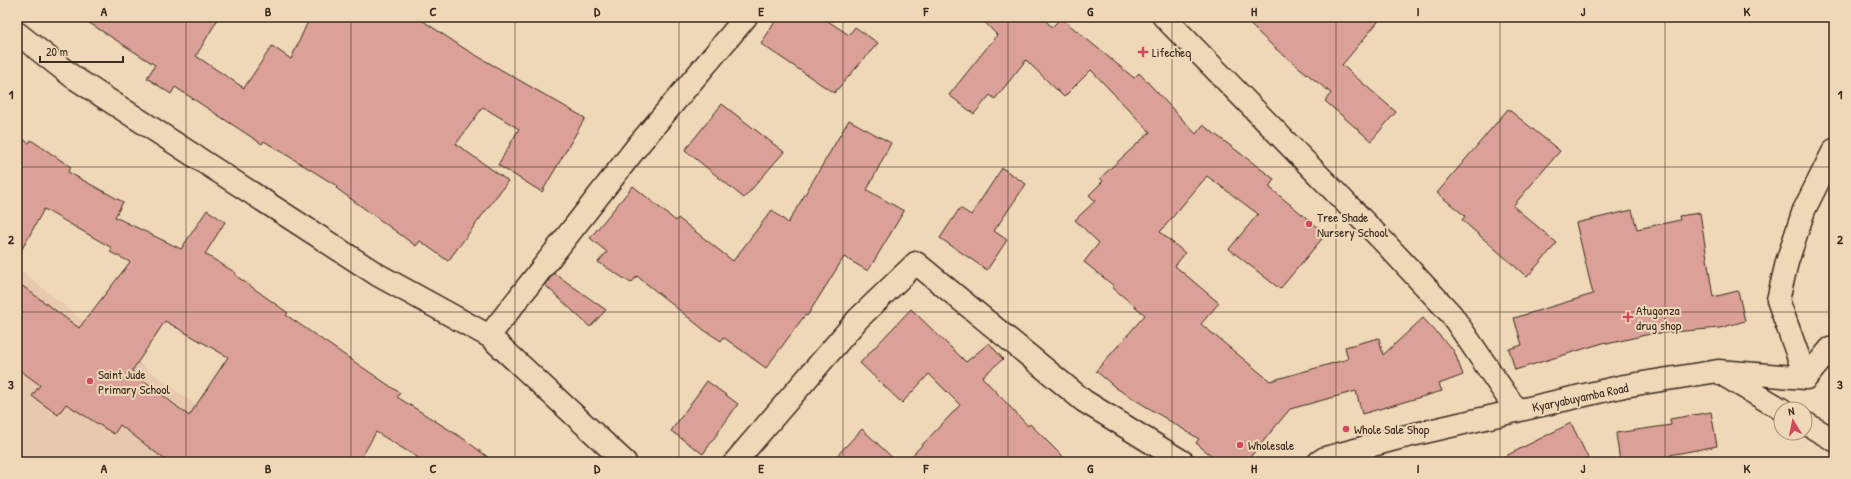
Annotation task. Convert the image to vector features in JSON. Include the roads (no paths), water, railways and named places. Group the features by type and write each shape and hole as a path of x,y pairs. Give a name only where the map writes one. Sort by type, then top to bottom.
{"street":[{"path":"489,336 639,144 746,17"},
{"path":"1164,17 1385,243 1451,314 1517,411"},
{"path":"17,33 73,77 378,275 489,336 625,462"},
{"path":"1806,378 1778,300 1787,262 1804,210 1834,150"},
{"path":"735,462 858,319 916,263 1084,401 1183,462"},
{"path":"1806,378 1830,349 1834,348"},
{"path":"1718,371 1773,404"},
{"name":"Kyaryabuyamba Road","path":"1319,462 1325,458 1403,437 1624,386 1718,371 1806,378"},
{"path":"1813,428 1834,440"}],"place":[{"name":"Lifecheq","path":"1143,52"},
{"name":"Tree Shade Nursery School","path":"1309,224"},
{"name":"Atugonza drug shop","path":"1628,317"},
{"name":"Saint Jude Primary School","path":"90,381"},
{"name":"Whole Sale Shop","path":"1346,429"},
{"name":"Wholesale","path":"1240,445"}]}
